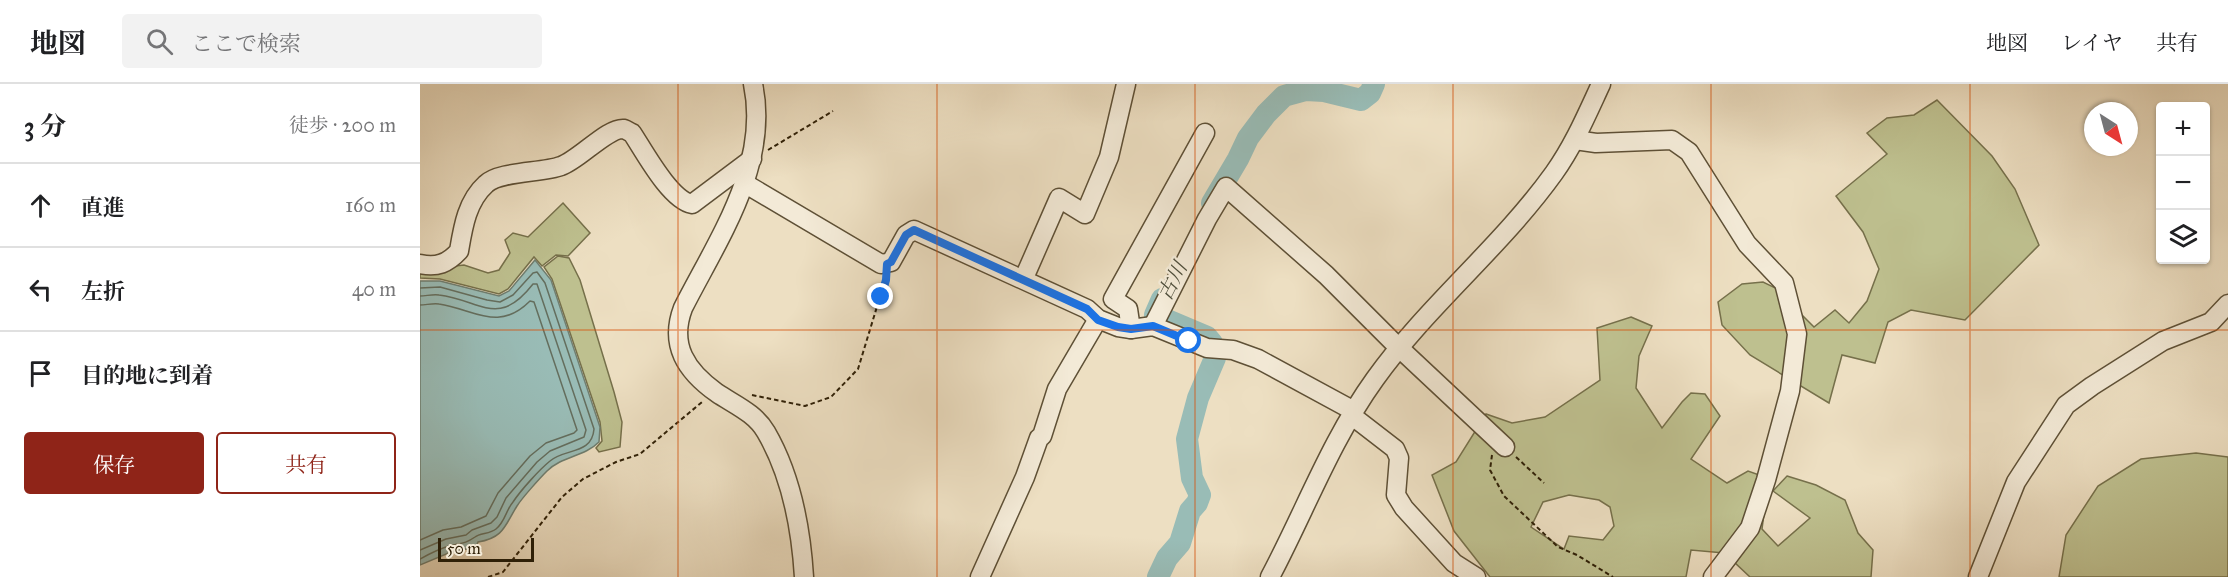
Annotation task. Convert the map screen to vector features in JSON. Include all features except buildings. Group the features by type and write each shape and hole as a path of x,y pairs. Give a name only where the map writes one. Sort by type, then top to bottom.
{"street":[{"path":"753,84 757,113 752,159 744,183 677,324 678,346 684,359 699,378 755,417 765,430 775,449 794,504 804,577"},
{"path":"1024,278 1059,198 1084,214 1109,157 1126,84"},
{"path":"1270,577 1353,413 1375,379 1400,348 1539,194 1575,140 1601,84"},
{"path":"420,264 434,266 443,264 459,251 464,220 477,194 492,179 561,167 576,160 612,132 623,129 632,133 667,184 687,203 693,204 752,159"},
{"path":"1131,329 1128,309 1113,299 1205,133"},
{"path":"1575,140 1596,142 1672,140 1689,152 1747,244 1784,283 1797,334 1790,391 1766,480 1750,528 1713,577"},
{"path":"744,183 881,264 891,262 906,235 914,230 971,257 1024,278 1087,309 1098,320 1131,329 1157,319 1207,219 1226,187 1326,275 1502,445"},
{"path":"1978,577 2016,482 2066,405 2163,341 2211,322 2228,304"},
{"path":"1157,319 1213,349 1233,350 1258,359 1353,413 1395,449 1399,458 1396,495 1404,508 1454,563 1476,577"},
{"path":"980,577 1025,477 1058,389 1098,320"}],"path":[{"path":"752,159 833,111"},
{"path":"748,394 805,406 831,397 858,369 886,280 887,264"},
{"path":"488,577 503,572 562,497 583,479 616,462 640,454 716,392"},
{"path":"1544,483 1502,445 1490,460 1490,470 1504,496 1558,547 1577,555 1613,577"}],"green space":[{"path":"1937,100 1992,156 2015,189 2039,245 1965,320 1911,310 1888,322 1875,363 1842,355 1829,403 1750,355 1722,325 1718,302 1742,284 1763,282 1794,297 1802,315 1814,327 1835,310 1849,323 1867,301 1879,269 1863,232 1836,196 1887,154 1867,133 1887,118 1914,115"},
{"path":"563,203 590,233 568,256 556,255 542,266 534,257 508,289 499,294 440,279 420,278 420,270 464,265 488,273 499,270 510,253 505,240 513,233 528,237"},
{"path":"558,256 569,258 580,280 622,422 620,447 599,452 596,448 602,441 600,422 552,279 544,267"},
{"path":"1631,317 1652,326 1639,356 1636,388 1662,428 1691,393 1705,394 1720,416 1691,459 1727,483 1748,471 1762,476 1754,503 1724,553 1691,550 1686,577 1490,577 1454,531 1432,475 1456,462 1486,414 1512,423 1545,417 1600,380 1597,328","holes":["1569,495 1599,500 1610,507 1614,526 1603,540 1569,536 1564,549 1531,527 1543,502"]},
{"path":"2196,453 2228,457 2228,577 2059,577 2066,535 2098,486 2141,459"},
{"path":"1787,476 1816,485 1845,500 1858,533 1873,550 1871,577 1750,577 1732,560 1765,506 1762,529 1778,546 1810,518 1773,491"}],"water":[{"path":"535,260 551,280 600,427 599,442 587,451 559,462 547,471 519,502 499,534 478,542 476,547 451,552 420,565 420,281 440,281 499,296 509,291"}],"waterway":[{"name":"古川","path":"1212,203 1248,138 1266,114 1284,96 1306,90 1324,91 1361,100 1370,93 1374,84"},
{"name":"古川","path":"1158,577 1167,558 1180,543 1190,511 1200,495 1192,478 1187,439 1198,398 1215,358 1212,343 1207,337 1155,315 1162,299"}],"route":[{"path":"881,297 886,280 887,264 891,262 909,231 914,230 971,257 1024,278 1087,309 1098,320 1131,329 1153,326 1189,341"}]}
